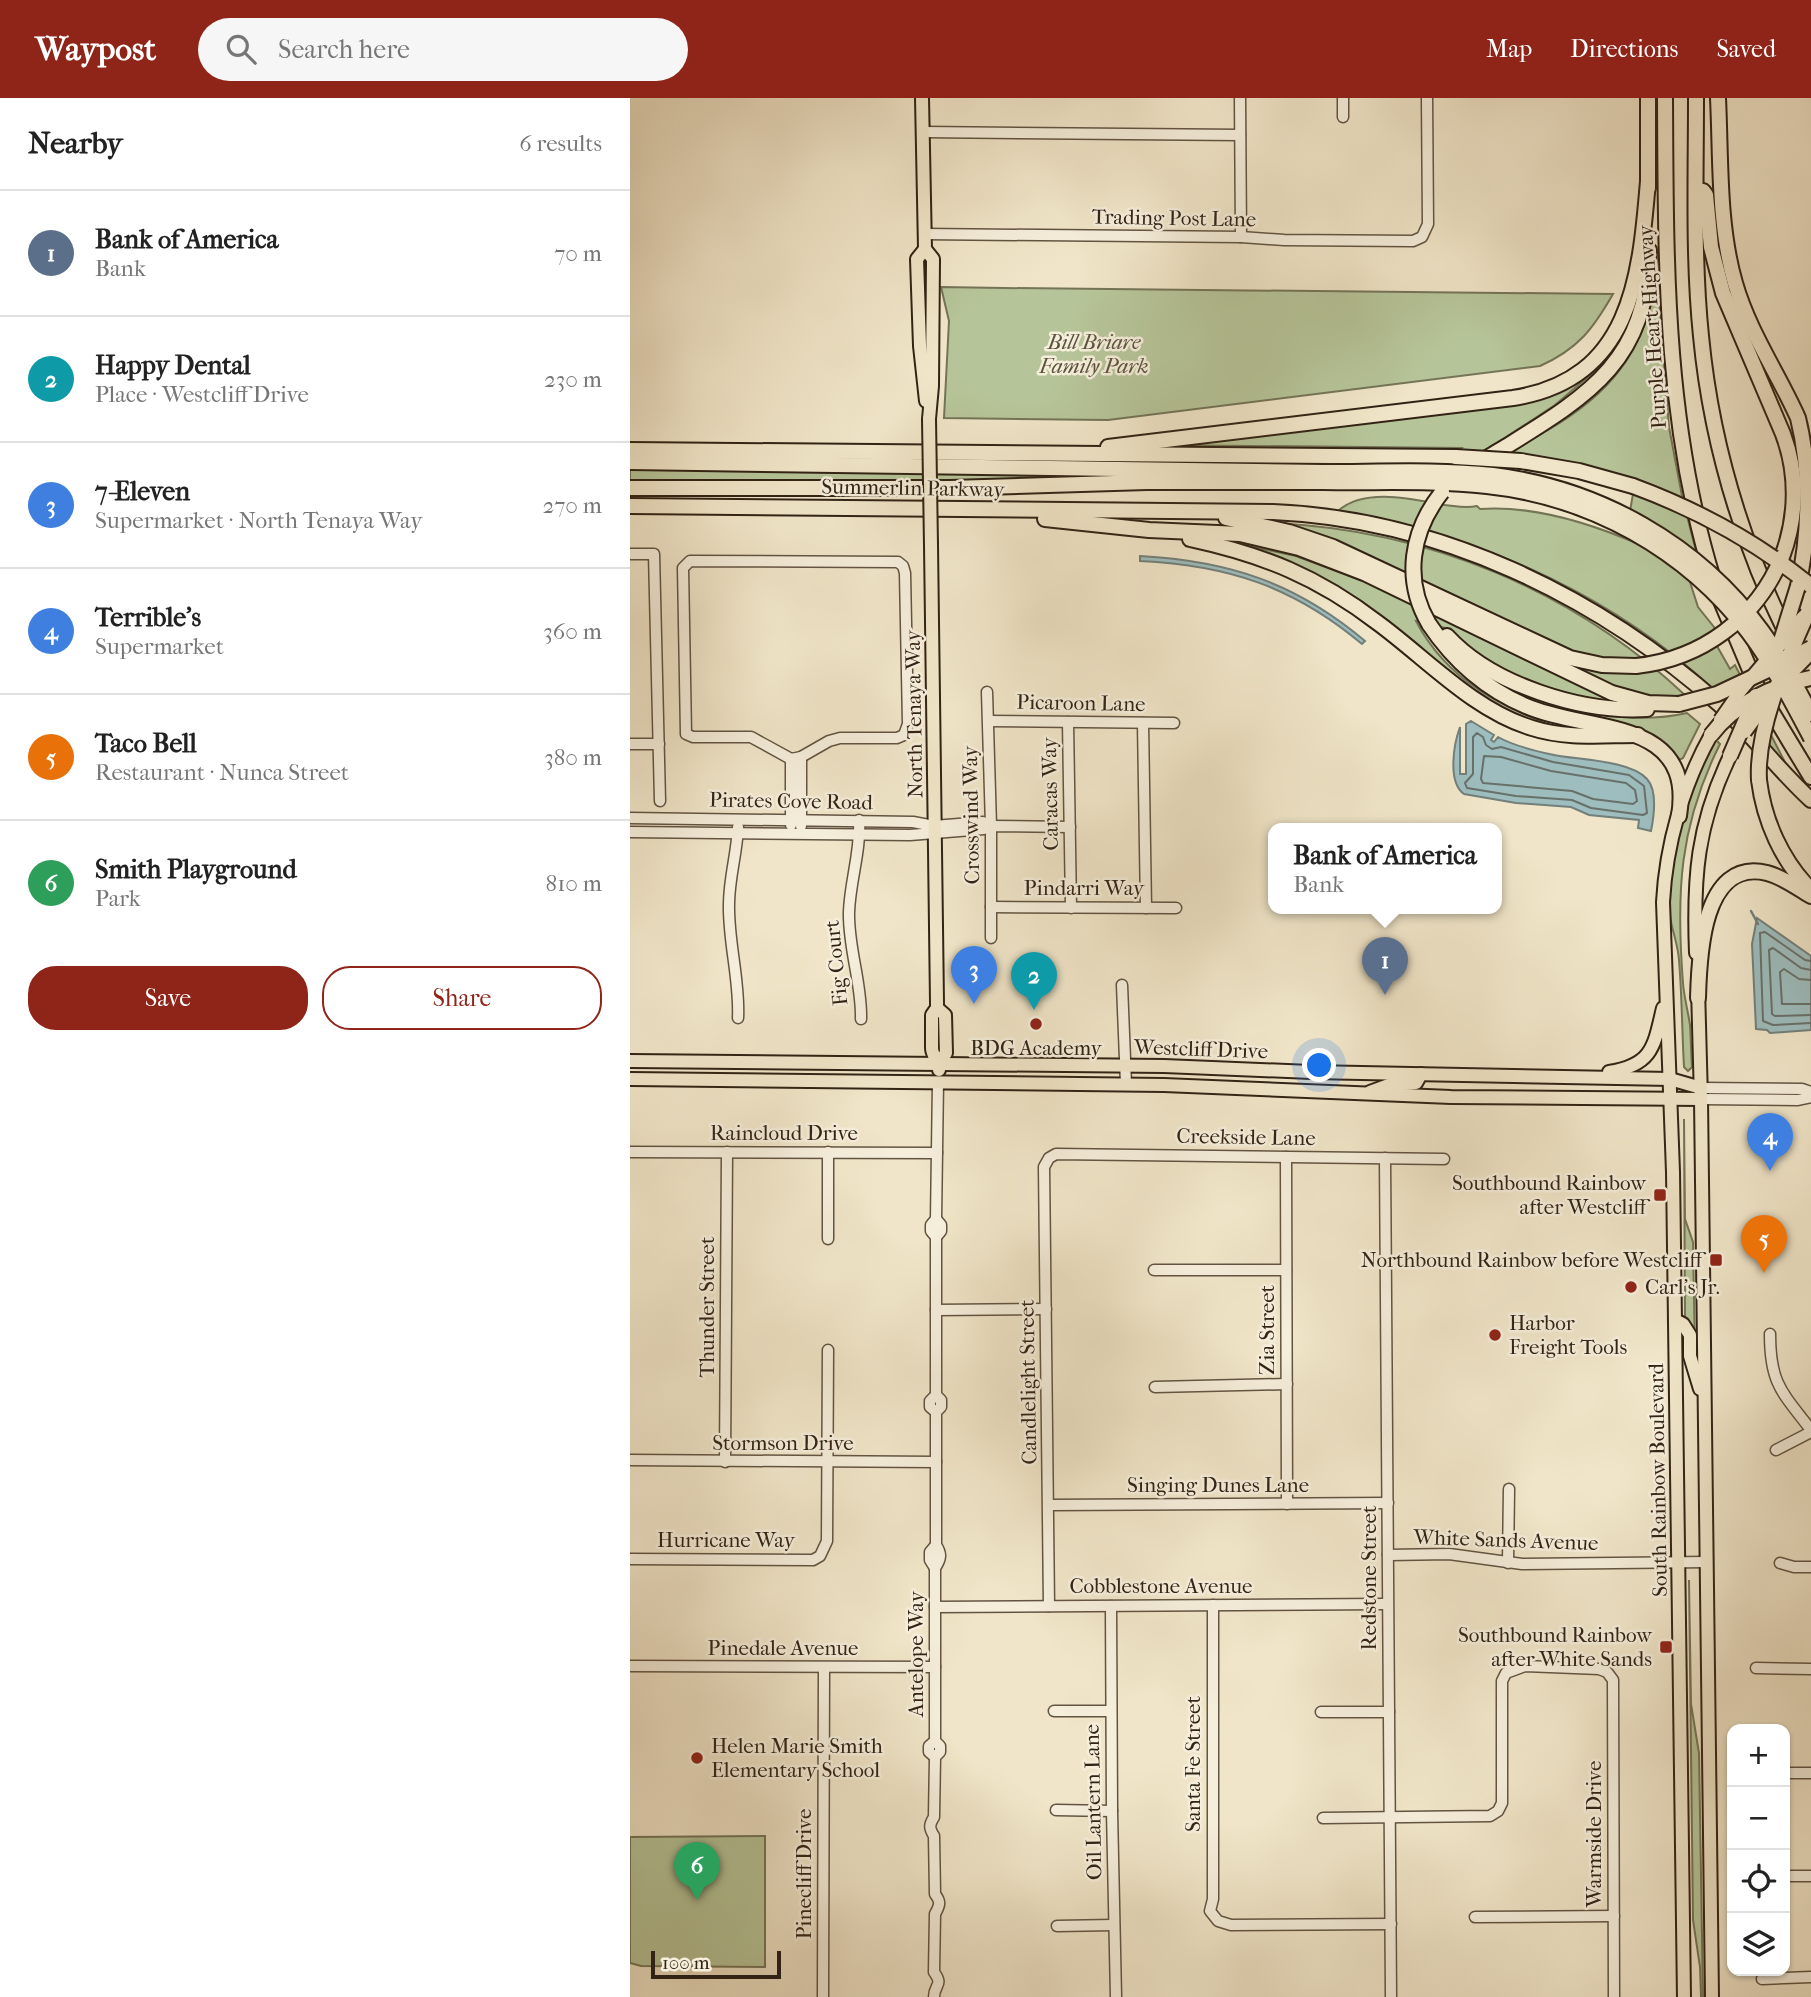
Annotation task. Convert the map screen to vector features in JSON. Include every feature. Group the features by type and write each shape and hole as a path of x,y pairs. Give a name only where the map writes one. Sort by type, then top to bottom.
{"highway":[{"path":"1648,98 1649,252 1646,291 1634,329 1619,357 1599,381 1576,402 1474,465 1442,492 1422,523 1413,556 1415,587 1422,610 1443,644 1465,667 1510,699 1561,718 1638,735 1653,742 1672,763 1681,785 1679,816"},
{"name":"Purple Heart Highway","path":"1665,98 1668,309 1674,389 1688,480 1710,568 1737,644 1758,689 1811,777"},
{"path":"1696,98 1700,329 1706,383 1718,444 1749,549 1780,621 1811,679 1778,687 1755,698 1731,712 1711,735"},
{"path":"1718,98 1723,219 1730,263 1745,313 1800,425 1810,472 1805,586 1730,756"},
{"path":"1065,453 1156,439 1513,398 1558,385 1581,371 1602,352 1618,330 1627,311 1640,261 1648,181"},
{"path":"1196,512 1289,532 1333,547 1570,658 1602,665 1636,666 1679,657 1723,634 1758,599 1782,557 1791,527 1794,500 1789,451 1723,293 1711,247 1706,195 1696,183"},
{"path":"1780,383 1804,418 1811,437"},
{"name":"Summerlin Parkway","path":"630,450 1065,453"},
{"path":"1065,453 1456,457 1521,461 1587,473 1633,486 1689,509 1737,534 1776,559 1805,586"},
{"path":"630,462 1323,477 1503,488 1570,504 1628,529 1682,565 1729,609 1768,661 1811,738"},
{"path":"630,488 950,488 1461,473 1500,476 1563,490 1615,510 1675,545 1731,594 1768,639 1811,714"},
{"name":"Summerlin Parkway","path":"630,506 1196,512"},
{"path":"958,509 1149,530 1240,534 1314,553 1364,573 1618,695 1648,703 1679,705"},
{"path":"1196,512 1284,513 1369,525 1453,547 1526,576 1609,621 1673,666 1739,724 1782,773 1811,800"},
{"path":"1149,530 1248,552 1285,566 1318,583 1365,612 1479,702 1521,724 1562,735 1638,735"},
{"path":"1809,610 1787,660 1760,748 1759,780 1764,808 1776,839 1792,867 1811,890"},
{"path":"1429,624 1444,632 1465,653 1517,683 1584,704 1616,708 1647,709 1679,705 1709,697 1811,648"},
{"path":"1698,999 1698,972 1703,938 1710,909 1724,886 1743,874 1767,873 1811,896"}],"main road":[{"name":"North Tenaya Way","path":"922,98 924,234 918,307 928,386 929,419 937,1008 932,1015 932,1053 939,1073"},
{"name":"North Tenaya Way","path":"921,254 927,301 933,305 932,367 928,386"},
{"path":"918,307 922,307 925,313 926,347 932,367"},
{"path":"1574,1078 1626,1069 1641,1062 1654,1045 1666,994 1664,894 1671,845 1689,781 1711,735 1735,698 1809,610"},
{"path":"1712,1997 1701,1094 1694,897 1697,861 1705,820 1730,756 1778,687 1811,653"},
{"name":"South Rainbow Boulevard","path":"1666,994 1671,1089 1684,1997"},
{"name":"Westcliff Drive","path":"630,1061 1366,1094 1533,1098 1671,1089 1701,1094"},
{"name":"Westcliff Drive","path":"630,1079 939,1073 1126,1065 1574,1078 1701,1094"},
{"path":"1310,1091 1311,1072"},
{"path":"1366,1094 1385,1086 1416,1083 1421,1074"},
{"path":"1514,1075 1530,1085 1533,1098"},
{"path":"1675,1320 1683,1324 1690,1335 1690,1356 1704,1405"}],"street":[{"path":"1240,98 1241,237"},
{"path":"1343,98 1343,117"},
{"name":"Trading Post Lane","path":"924,234 1241,237 1408,242 1422,237 1427,230 1427,98"},
{"path":"923,132 1240,135"},
{"path":"630,554 654,554 660,800"},
{"path":"690,561 898,562 903,566 908,724 904,735 897,738 840,738 796,758 751,737 693,737 686,734 683,568 690,561"},
{"name":"Crosswind Way","path":"987,692 991,826 990,938"},
{"name":"Picaroon Lane","path":"989,721 1174,723"},
{"name":"Caracas Way","path":"1069,722 1071,908"},
{"path":"1143,723 1146,908"},
{"path":"630,744 659,744"},
{"path":"796,758 796,834"},
{"name":"Pirates Cove Road","path":"630,818 913,821 934,829"},
{"path":"738,820 729,901 739,996 738,1018"},
{"name":"Fig Court","path":"859,820 860,835 849,912 850,935 861,999 861,1019"},
{"name":"Pirates Cove Road","path":"630,832 910,835 934,829 991,826 1070,827"},
{"name":"Pindarri Way","path":"990,907 1176,908"},
{"path":"1122,985 1126,1084"},
{"name":"Antelope Way","path":"934,1994 929,1985 929,1979 934,1972 934,1914 929,1901 935,1894 934,1836 940,1829 940,1824 934,1817 935,1757 929,1752 929,1746 935,1741 935,1568 930,1560 930,1552 936,1545 936,1412 930,1407 930,1401 936,1395 936,1237 931,1231 931,1225 936,1219 939,1073"},
{"name":"Westcliff Drive","path":"1701,1094 1802,1089 1811,1092"},
{"name":"Westcliff Drive","path":"1701,1094 1798,1100 1811,1097"},
{"name":"Raincloud Drive","path":"630,1152 937,1153"},
{"name":"Thunder Street","path":"726,1462 727,1152"},
{"path":"828,1152 828,1239"},
{"name":"Creekside Lane","path":"1049,1158 1056,1154 1444,1158"},
{"name":"Zia Street","path":"1286,1157 1287,1504"},
{"name":"Candlelight Street","path":"1049,1158 1044,1167 1049,1606"},
{"name":"Redstone Street","path":"1385,1158 1391,1997"},
{"path":"1154,1270 1286,1270"},
{"path":"936,1310 1046,1309"},
{"path":"1770,1334 1773,1375 1811,1431 1776,1450"},
{"path":"827,1463 828,1350"},
{"path":"1155,1387 1287,1384"},
{"name":"Stormson Drive","path":"630,1460 936,1462"},
{"name":"Hurricane Way","path":"630,1559 813,1560 820,1556 827,1541 827,1463"},
{"path":"1508,1489 1508,1563"},
{"name":"Singing Dunes Lane","path":"1049,1505 1388,1503"},
{"name":"White Sands Avenue","path":"1388,1555 1449,1554 1508,1563 1707,1563"},
{"path":"1780,1563 1794,1567 1811,1567"},
{"name":"Cobblestone Avenue","path":"935,1607 1387,1604"},
{"name":"Santa Fe Street","path":"1213,1605 1213,1899 1210,1911 1217,1921 1231,1925 1391,1924"},
{"name":"Oil Lantern Lane","path":"1111,1606 1116,1997"},
{"name":"Pinedale Avenue","path":"630,1666 935,1667"},
{"name":"Warmside Drive","path":"1390,1818 1478,1818 1498,1811 1502,1804 1502,1681 1506,1673 1525,1666 1599,1669 1607,1672 1613,1680 1614,1997"},
{"name":"Pinecliff Drive","path":"823,1997 824,1668"},
{"path":"1756,1668 1811,1669"},
{"path":"1055,1712 1111,1711"},
{"path":"1321,1712 1390,1712"},
{"path":"1790,1773 1811,1773"},
{"path":"1056,1810 1112,1811"},
{"path":"1323,1818 1390,1818"},
{"path":"1790,1876 1811,1876"},
{"path":"1475,1917 1614,1916"},
{"path":"1057,1926 1114,1925"},
{"path":"1762,1979 1811,1977"}],"green space":[{"path":"1654,283 1658,283 1669,427 1697,555 1690,582 1698,607 1718,632 1717,646 1730,669 1735,665 1788,768 1694,672 1615,614 1572,589 1481,549 1434,533 1338,511 1361,499 1375,497 1404,498 1461,507 1477,506 1480,509 1522,510 1584,524 1643,546 1630,511 1633,494 1573,476 1493,465 1569,417 1605,387 1620,370 1642,331"},
{"name":"Bill Briare Family Park","path":"941,287 1613,294 1598,318 1575,345 1540,366 1108,420 944,418 949,321"},
{"path":"1618,340 1613,352 1596,370 1555,405 1488,449 1452,464 1462,448 1157,445 1545,398 1574,383"},
{"path":"630,469 1156,476 944,483 630,481"},
{"path":"1274,523 1331,528 1387,538 1442,553 1495,572 1596,625 1642,658 1686,696 1665,698 1627,693"},
{"path":"1239,544 1296,556 1374,585 1616,703 1590,700 1530,682 1497,667 1461,642 1449,629 1416,621 1429,642 1460,676 1498,702 1563,730 1542,726 1498,708 1415,645 1308,572 1283,559"},
{"path":"1478,669 1532,696 1588,713 1649,718 1687,713 1700,724 1683,758 1677,761 1652,736 1638,729 1536,703 1506,688"},
{"path":"1715,739 1720,744 1696,803 1683,860 1680,919 1684,988 1690,1025 1692,1067 1688,1071 1684,1067 1679,960 1669,908 1669,887 1676,843 1688,799"},
{"path":"1684,1119 1685,1219 1693,1242 1695,1356 1685,1319"},
{"path":"1689,1580 1691,1704 1699,1753 1703,1997 1693,1920"},
{"path":"765,1836 765,1967 641,1966 630,1963 630,1837"}],"water":[{"path":"1140,556 1203,563 1260,579 1313,604 1365,641 1362,644 1311,608 1258,583 1202,568 1140,561"},
{"path":"1471,721 1494,735 1491,740 1494,742 1498,737 1532,750 1616,764 1639,773 1647,779 1653,790 1651,831 1638,828 1639,820 1589,815 1571,807 1516,803 1464,794 1455,781 1453,762 1460,727 1460,774 1466,774 1466,724"},
{"path":"1757,918 1811,956 1811,1030 1770,1033 1756,1029 1752,944"}],"waterway":[{"path":"1751,911 1758,924"}],"place":[{"name":"Bank of America","path":"1385,995"},
{"name":"7-Eleven","path":"974,1004"},
{"name":"Happy Dental","path":"1034,1010"},
{"name":"BDG Academy","path":"1036,1024"},
{"name":"Terrible's","path":"1770,1171"},
{"name":"Southbound Rainbow after Westcliff","path":"1660,1195"},
{"name":"Northbound Rainbow before Westcliff","path":"1716,1260"},
{"name":"Taco Bell","path":"1764,1273"},
{"name":"Carl's Jr.","path":"1631,1287"},
{"name":"Harbor Freight Tools","path":"1495,1335"},
{"name":"Southbound Rainbow after White Sands","path":"1666,1647"},
{"name":"Helen Marie Smith Elementary School","path":"697,1758"},
{"name":"Smith Playground","path":"697,1900"}]}
